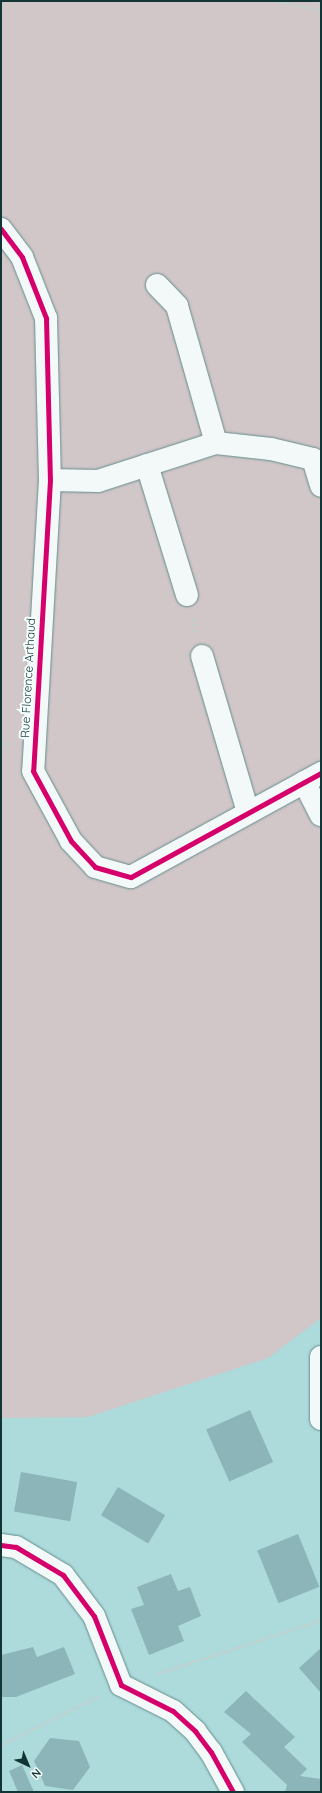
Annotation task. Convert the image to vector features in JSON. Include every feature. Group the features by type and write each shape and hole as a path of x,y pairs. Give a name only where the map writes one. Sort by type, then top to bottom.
{"street":[{"name":"Rue Florence Arthaud","path":"1,229 22,257 46,318 50,480 33,771 71,841 95,867 131,877 313,778"},
{"path":"157,285 177,306 216,443"},
{"path":"50,480 98,481 216,443 317,456 321,486"},
{"path":"147,465 187,595"},
{"path":"202,656 248,812"},
{"path":"313,778 321,815"},
{"path":"321,1357 321,1419"},
{"path":"1,1545 16,1547 63,1575 94,1616 121,1685 173,1711 195,1731 211,1752 233,1792"}],"path":[{"path":"275,1 321,10"},
{"path":"187,595 202,656"}],"shaded area":[{"path":"1,1 321,1 321,1318 268,1358 88,1417 1,1418"}],"building":[{"path":"250,1410 273,1462 229,1482 206,1430"},
{"path":"21,1472 77,1482 70,1521 14,1511"},
{"path":"118,1487 165,1515 148,1544 101,1515"},
{"path":"298,1534 319,1587 279,1603 257,1550"},
{"path":"171,1574 178,1591 190,1587 201,1616 178,1626 184,1641 149,1655 131,1609 144,1605 137,1587"},
{"path":"33,1647 37,1657 64,1647 75,1674 16,1697 1,1697 1,1655"},
{"path":"321,1648 321,1693 299,1668"},
{"path":"246,1691 295,1737 284,1747 307,1769 300,1776 321,1779 321,1792 285,1792 287,1785 242,1742 251,1734 224,1712"},
{"path":"50,1738 79,1741 90,1767 73,1790 45,1786 34,1761"},
{"path":"22,1765 34,1792 18,1792 9,1771"}],"cycle path":[{"path":"1,229 22,257 46,318 50,480 33,771 71,841 95,867 131,877 321,773"},
{"path":"1,1545 16,1547 63,1575 94,1616 121,1685 173,1711 195,1731 211,1752 233,1792"}]}
